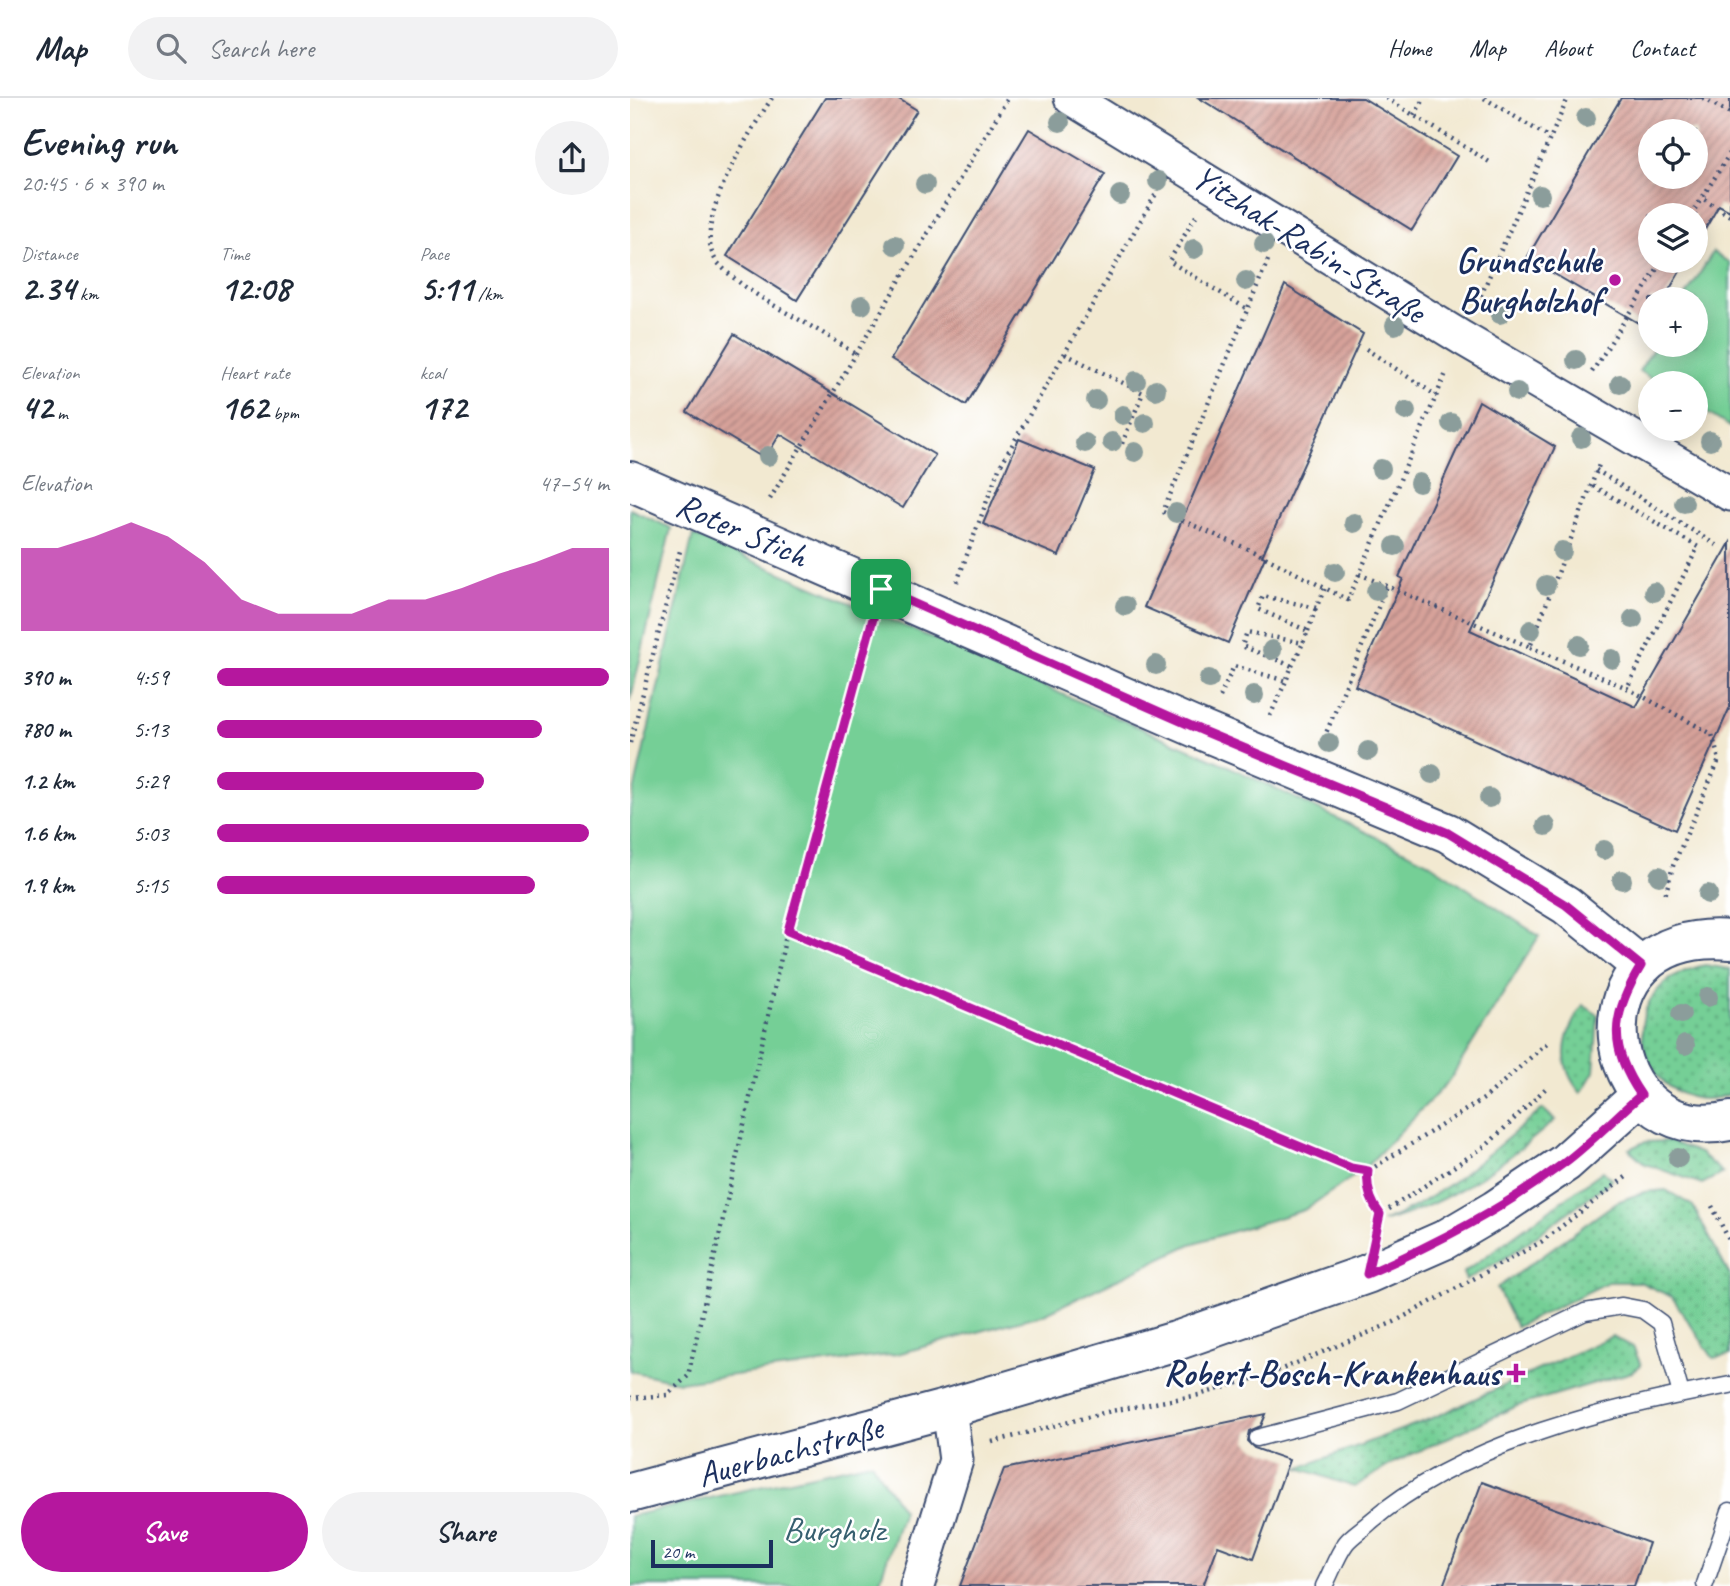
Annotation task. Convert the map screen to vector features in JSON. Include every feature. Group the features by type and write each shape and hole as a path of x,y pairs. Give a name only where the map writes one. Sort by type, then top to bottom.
{"main road":[{"name":"Roter Stich","path":"630,481 1203,731 1448,833 1566,905 1641,966"},
{"path":"1730,940 1701,938 1667,947 1641,966 1625,993 1617,1019 1617,1046 1625,1072 1641,1095 1662,1112 1688,1122 1715,1125 1730,1121"},
{"name":"Auerbachstraße","path":"630,1493 949,1408 1176,1342 1367,1274 1444,1240 1495,1210 1564,1163 1641,1095"}],"street":[{"name":"Yitzhak-Rabin-Straße","path":"1071,98 1281,227 1730,494"},
{"path":"917,1586 956,1460 949,1408"}],"lane":[{"path":"1257,1438 1285,1433 1398,1401 1585,1312 1622,1306 1643,1310 1661,1323 1681,1394"},
{"path":"1325,1586 1346,1543 1408,1493 1477,1456 1555,1428 1681,1394 1730,1385"},
{"path":"1705,1584 1730,1511"}],"path":[{"path":"772,98 727,173 708,230 716,261 762,298 832,337 856,355"},
{"path":"756,536 771,499 1008,98"},
{"path":"1386,98 1491,163"},
{"path":"1414,115 1425,98"},
{"path":"1484,98 1550,138"},
{"path":"1703,98 1730,114"},
{"path":"1699,203 1730,153"},
{"path":"1215,186 1169,261 1247,309"},
{"path":"1702,198 1730,216"},
{"path":"960,574 999,468 1148,209"},
{"path":"1281,227 1163,512 1259,554 1348,600"},
{"path":"1614,339 1655,273"},
{"path":"1366,349 1437,396"},
{"path":"1065,354 1143,393 1121,446"},
{"path":"1530,647 1613,426"},
{"path":"1596,470 1720,547"},
{"path":"1592,486 1698,547 1626,688"},
{"path":"630,743 691,509"},
{"path":"1359,574 1626,688 1712,734 1719,760 1673,866 1665,896"},
{"path":"1332,722 1387,586"},
{"path":"1282,691 1325,588"},
{"path":"630,1398 667,1395 688,1376 788,931 881,589"},
{"path":"1308,631 1258,608 1264,596 1317,608"},
{"path":"1292,666 1242,646 1247,632 1303,643"},
{"path":"1203,731 1234,666 1286,681"},
{"path":"788,931 1351,1168 1368,1171 1485,1098 1547,1043"},
{"path":"1367,1274 1380,1214 1487,1145 1546,1088"},
{"path":"1368,1171 1367,1183 1371,1202 1380,1214"},
{"path":"954,1447 1005,1440 1111,1411 1199,1395 1275,1372 1394,1322 1467,1285 1541,1242 1626,1177"},
{"path":"1712,1206 1730,1242"}],"green space":[{"path":"1713,252 1730,263 1730,427 1708,413 1708,371 1639,371 1648,357 1708,357 1708,287 1691,287 1700,273 1708,273 1708,260"},
{"path":"630,509 671,528 630,702"},
{"path":"693,535 1224,764 1426,861 1539,936 1449,1081 1363,1170 1304,1210 1191,1244 1044,1314 897,1354 679,1382 630,1371 630,809"},
{"path":"1705,965 1730,969 1730,1094 1701,1099 1676,1091 1657,1074 1645,1051 1642,1025 1650,1000 1671,979"},
{"path":"1583,1005 1598,1015 1594,1072 1581,1093 1568,1072 1565,1049 1571,1027"},
{"path":"1543,1109 1555,1120 1495,1167 1430,1205 1382,1222 1405,1212 1447,1186"},
{"path":"1669,1141 1700,1153 1723,1173 1702,1184 1645,1164 1629,1149 1644,1142"},
{"path":"1603,1171 1612,1180 1510,1255 1466,1280 1463,1273"},
{"path":"1666,1190 1693,1206 1730,1276 1730,1355 1713,1358 1672,1297 1640,1282 1608,1282 1516,1327 1497,1288 1617,1202 1644,1192"},
{"path":"1612,1336 1633,1347 1641,1365 1632,1372 1517,1406 1395,1462 1354,1487 1299,1468 1435,1417"},
{"name":"Burgholz","path":"871,1462 903,1511 878,1586 630,1586 630,1516"}],"building":[{"path":"825,98 897,98 917,110 797,300 727,256"},
{"path":"1199,98 1363,98 1457,156 1412,230"},
{"path":"1621,98 1730,98 1730,211 1719,205 1708,224 1708,203 1638,203 1638,273 1679,273 1671,287 1638,287 1638,323 1527,258"},
{"path":"1029,129 1105,174 966,405 891,359"},
{"path":"1285,285 1363,334 1262,556 1265,557 1228,643 1144,607"},
{"path":"734,334 935,455 903,508 780,434 765,459 687,412"},
{"path":"1479,401 1555,447 1470,630 1636,707 1730,543 1730,707 1675,830 1355,686 1403,579 1399,577"},
{"path":"1019,439 1095,470 1059,556 983,524"},
{"name":"Robert-Bosch-Krankenhaus","path":"1266,1414 1261,1426 1249,1431 1247,1441 1254,1448 1289,1460 1253,1559 1218,1546 1203,1586 960,1586 1004,1469"},
{"path":"1482,1482 1649,1543 1634,1586 1443,1586"}],"place":[{"name":"Grundschule Burgholzhof","path":"1615,280"},
{"name":"Robert-Bosch-Krankenhaus","path":"1516,1373"}],"route":[{"path":"881,589 1203,731 1448,833 1566,905 1641,966 1625,993 1617,1019 1617,1046 1625,1072 1641,1095 1564,1163 1495,1210 1444,1240 1367,1274 1380,1214 1371,1202 1367,1183 1368,1171 1351,1168 788,931 881,589"}]}
